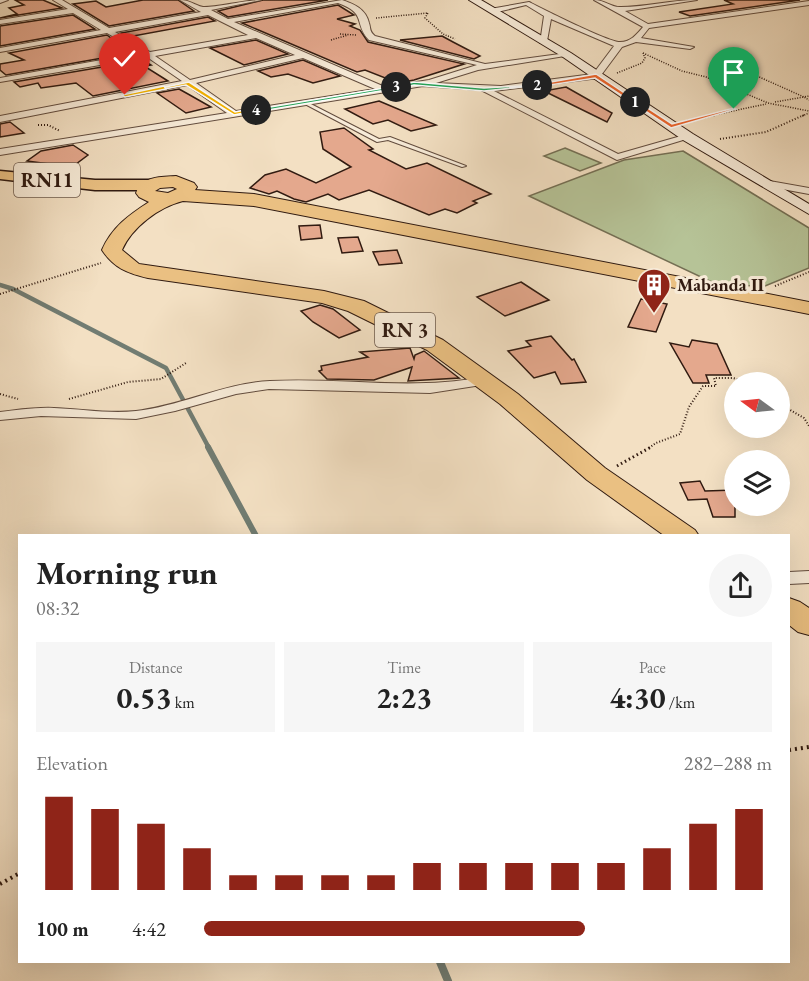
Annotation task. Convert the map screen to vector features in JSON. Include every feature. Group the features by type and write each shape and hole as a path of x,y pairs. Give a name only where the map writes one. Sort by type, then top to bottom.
{"highway":[{"path":"118,258 112,249 114,242 163,192 223,196 254,200 809,308"},
{"name":"RN 3","path":"118,258 132,268 148,273 287,290 356,306 435,345 509,399 596,474 682,534"},
{"path":"790,610 809,624"}],"main road":[{"path":"474,0 567,55 688,138 809,210"},
{"name":"RN11","path":"0,176 95,185 106,189 163,192"}],"street":[{"path":"58,1 71,0"},
{"path":"184,0 257,36 383,89"},
{"path":"0,50 110,31 257,0"},
{"path":"598,0 646,26 809,3"},
{"path":"618,10 693,0"},
{"path":"58,1 149,55 234,113"},
{"path":"228,21 338,1 354,6 365,19 366,32 372,38 493,66"},
{"path":"493,10 526,3 548,15 619,45"},
{"path":"0,22 72,11"},
{"path":"543,41 548,15"},
{"path":"636,40 646,26"},
{"path":"0,80 257,36"},
{"path":"414,84 484,90 529,86 596,76 619,45 636,40 690,46"},
{"path":"0,152 431,82 465,70 567,55"},
{"path":"0,119 187,83 302,56"},
{"path":"484,90 617,157 688,138"},
{"path":"764,183 809,191"},
{"path":"0,416 39,412 108,416 136,415 182,406 236,389 268,385 441,388 483,381"},
{"path":"790,578 809,577"}],"lane":[{"path":"305,102 379,141 388,138 464,166"}],"path":[{"path":"365,19 428,13 425,18 443,34 455,39"},
{"path":"332,40 350,35"},
{"path":"596,76 621,73 642,63 645,58 643,53 682,71 706,77 768,103 809,112"},
{"path":"757,76 809,98"},
{"path":"671,126 691,119 804,97"},
{"path":"688,138 740,138 791,123 809,112"},
{"path":"29,125 48,125 81,139"},
{"path":"0,294 118,258"},
{"path":"745,296 786,283 809,272"},
{"path":"67,400 128,382 161,379 186,363"},
{"path":"596,474 640,455 656,443 680,434 689,407 703,386 716,386 714,378 724,378"},
{"path":"0,394 14,399 24,399"},
{"path":"790,410 804,418 809,426"},
{"path":"790,750 809,747"},
{"path":"0,884 18,874"}],"green space":[{"path":"565,148 601,163 580,171 544,156"},
{"path":"683,151 809,228 809,268 765,286 718,285 529,196 624,160"}],"building":[{"path":"15,0 43,0 62,8 0,18 17,14 9,8 24,5"},
{"path":"143,0 178,0 194,11 109,26 73,4 96,1 106,7"},
{"path":"263,0 328,0 228,17 218,11"},
{"path":"724,0 800,0 690,16 679,12 733,4"},
{"path":"338,5 354,15 337,19 355,24 350,26 360,30 368,42 464,64 398,83 365,70 357,72 242,23"},
{"path":"73,15 95,29 0,46 0,26"},
{"path":"208,17 215,21 128,37 121,33"},
{"path":"107,35 131,53 6,75 0,70 0,64 24,60 9,53"},
{"path":"442,36 480,56 474,59 400,40"},
{"path":"256,40 288,54 244,65 210,48"},
{"path":"143,60 151,65 144,66 168,81 93,96 76,83 41,88 38,83 20,87 14,82"},
{"path":"303,60 340,76 313,83 288,74 271,77 258,71"},
{"path":"566,87 612,113 607,122 544,91"},
{"path":"179,89 211,107 186,113 157,93"},
{"path":"379,101 436,125 411,131 388,120 373,124 345,109"},
{"path":"10,122 24,133 0,137 0,124"},
{"path":"344,128 373,149 369,150 406,169 427,163 491,194 473,201 477,203 457,213 445,209 429,215 369,190 339,200 328,194 306,202 277,191 269,194 250,188 265,175 286,169 316,183 351,167 323,149 320,132"},
{"path":"73,145 88,155 72,167 27,161 41,151"},
{"path":"320,225 322,238 301,240 299,226"},
{"path":"358,237 363,251 342,253 338,238"},
{"path":"397,250 402,263 379,265 373,252"},
{"path":"521,282 549,300 505,316 477,297"},
{"name":"Mabanda II","path":"641,299 667,304 656,332 628,327"},
{"path":"320,305 333,309 360,330 339,338 313,322 301,311"},
{"path":"551,336 572,360 574,359 586,382 561,384 555,372 534,378 508,351 531,346 526,341"},
{"path":"692,340 717,344 730,372 724,372 724,375 706,375 709,383 693,383 670,343 689,347"},
{"path":"410,348 414,359 415,355 424,351 459,378 408,381 412,367 374,380 327,379 319,371 322,370 321,366 368,357 360,352"},
{"path":"700,481 705,491 724,490 724,516 735,517 713,517 707,499 688,500 680,483"}],"waterway":[{"path":"0,285 13,289 166,368 209,448"},
{"path":"208,447 255,534"},
{"path":"440,963 448,981"}],"place":[{"name":"Mabanda II","path":"654,314"}],"route":[{"path":"125,95 187,83 234,113 414,84 484,90 596,76 671,126 734,109"}]}
